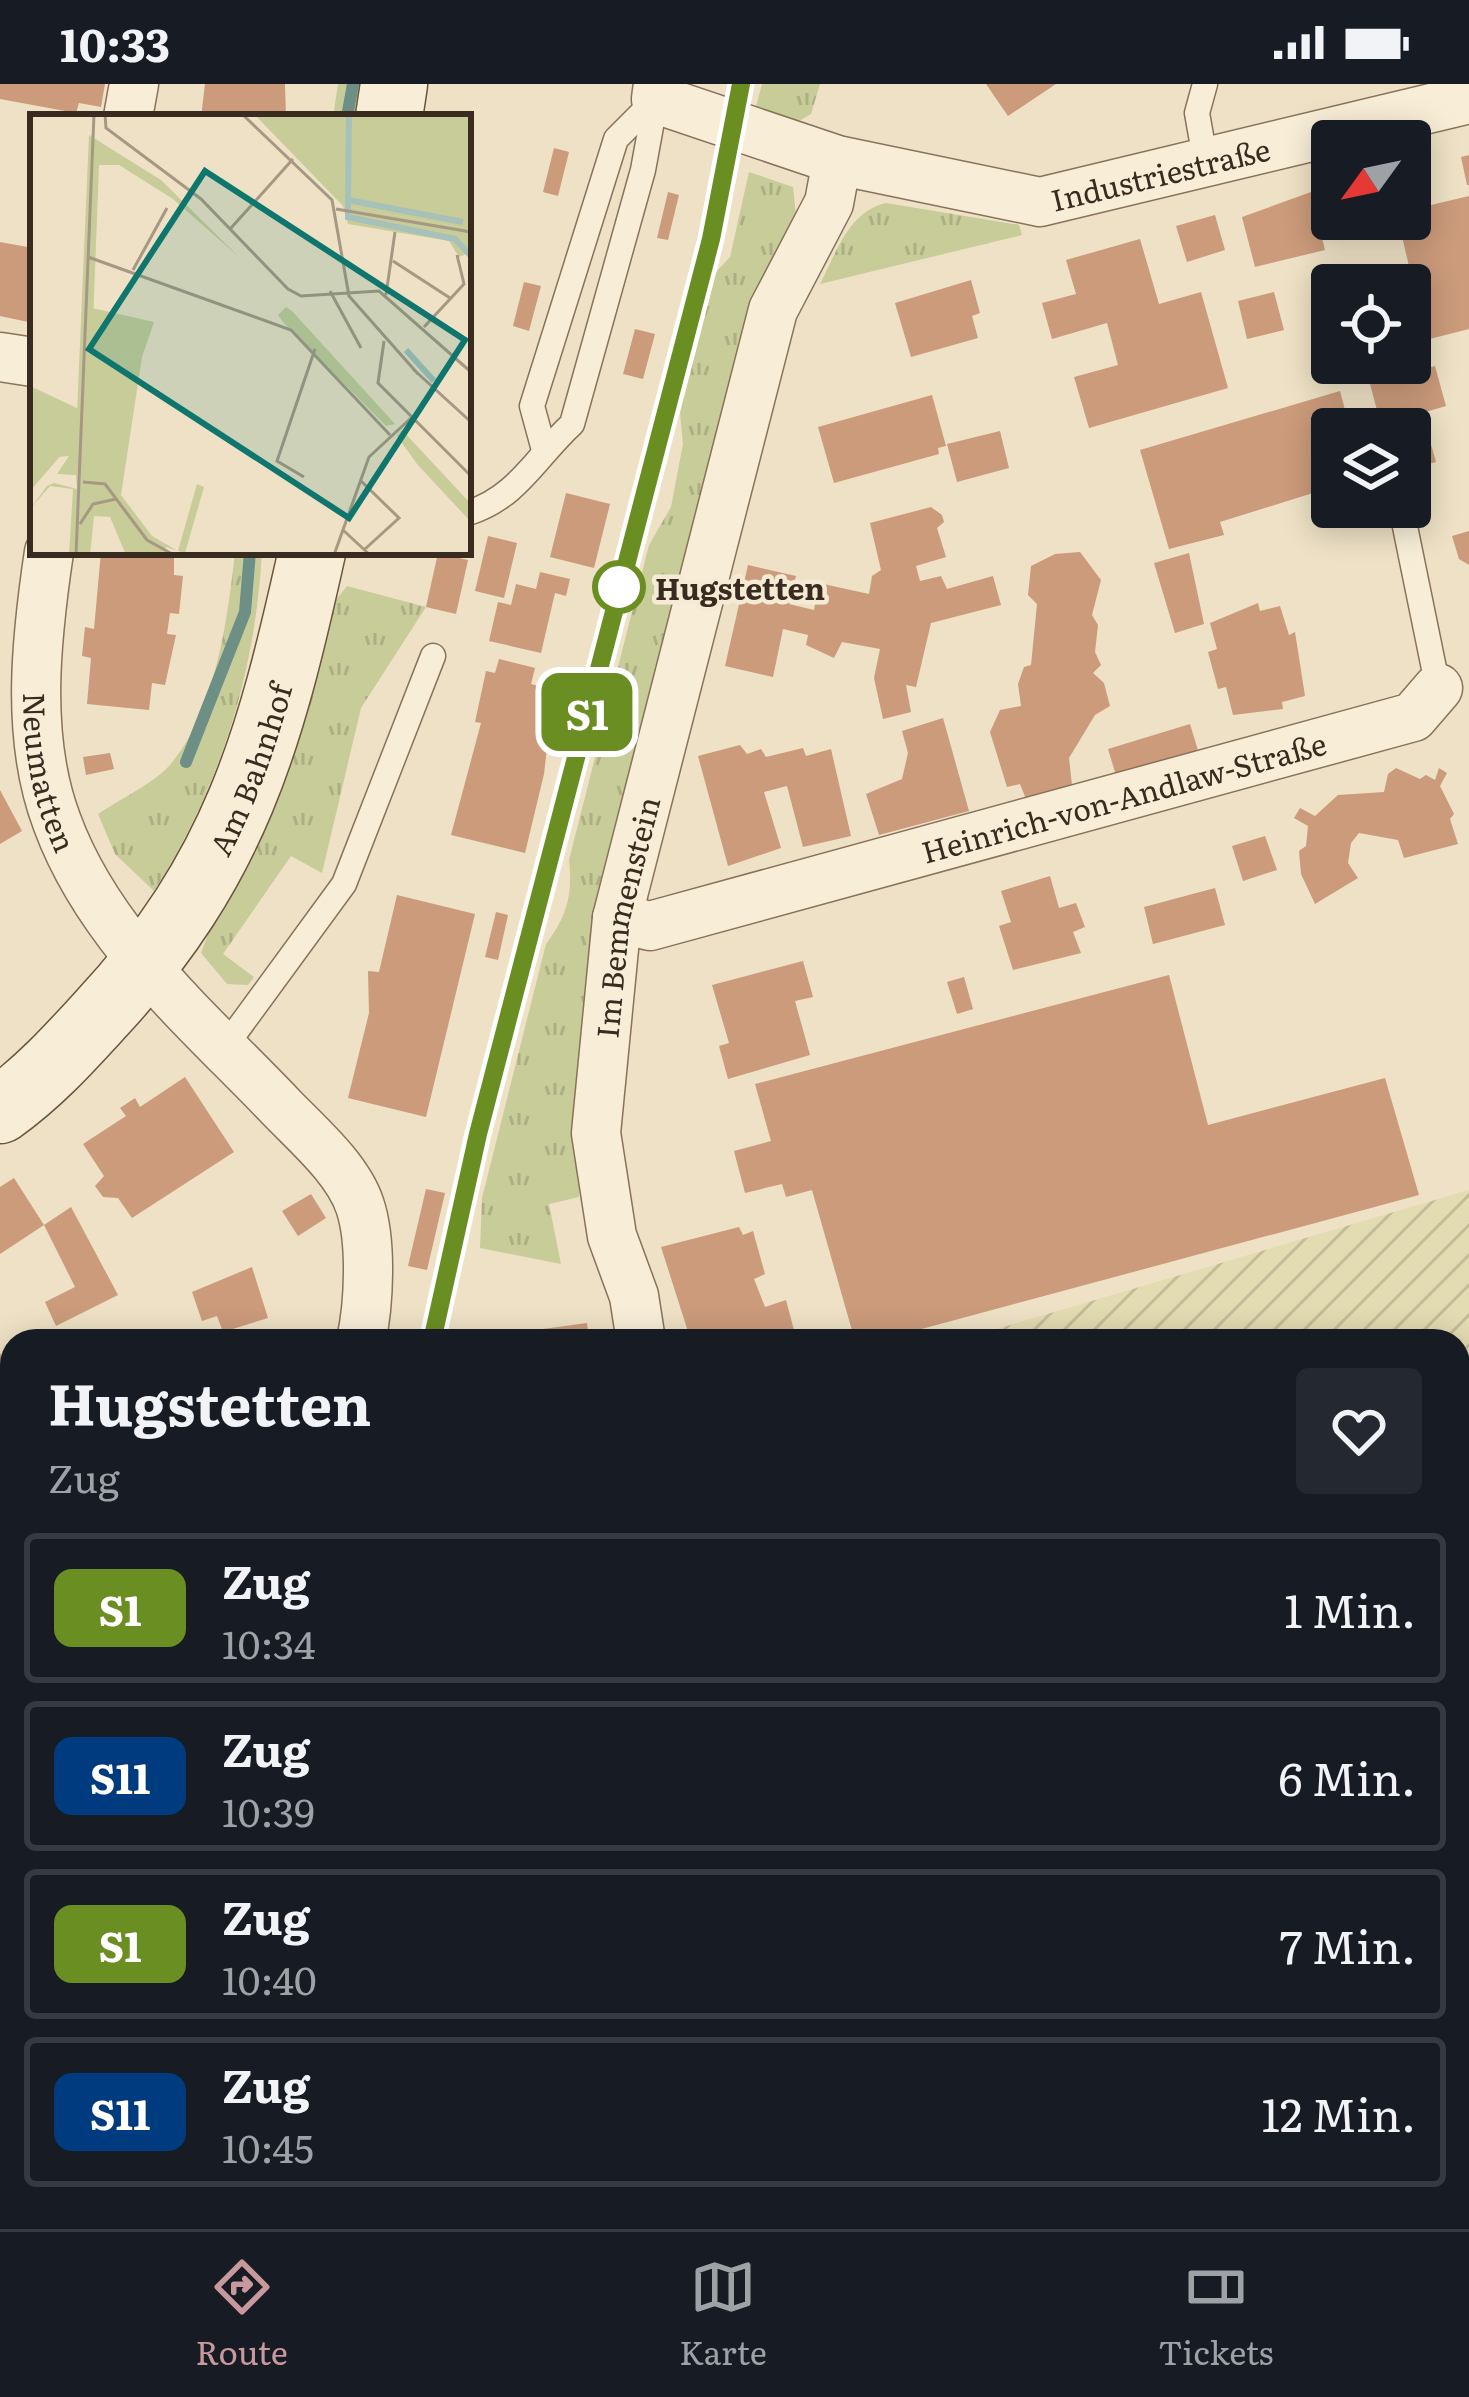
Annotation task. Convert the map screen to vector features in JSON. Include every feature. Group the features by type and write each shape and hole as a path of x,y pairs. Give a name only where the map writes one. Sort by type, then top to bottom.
{"main road":[{"path":"389,114 394,84"},
{"name":"Am Bahnhof","path":"0,1110 38,1083 145,967 203,883 245,795 270,727 311,555"}],"street":[{"path":"129,114 134,84"},
{"name":"Industriestraße","path":"657,91 836,160 1040,202 1469,99"},
{"name":"Im Bemmenstein","path":"639,1329 634,1296 612,1236 596,1133 616,918 773,310 830,203 836,160"},
{"path":"0,357 30,362"},
{"name":"Neumatten","path":"48,555 18,718 42,768 57,824 95,895 145,967"},
{"name":"Heinrich-von-Andlaw-Straße","path":"616,918 650,926 1413,717 1438,688"},
{"path":"145,967 325,1153 360,1205 369,1306 364,1329"}],"lane":[{"path":"1205,84 1198,113 1206,164"},
{"path":"544,450 532,406 616,139 657,91"},
{"path":"471,512 497,504 524,482 544,450 572,424 643,170 657,91"},
{"name":"Heinrich-von-Andlaw-Straße","path":"1404,528 1438,688"},
{"path":"224,1048 344,884 434,656"}],"shaded area":[{"path":"1469,1190 1469,1329 997,1329"}],"green space":[{"path":"338,84 373,84 368,114 333,114"},
{"path":"762,84 820,84 811,114 792,125 755,110"},
{"path":"749,172 793,187 796,215 779,258 595,945 581,1041 579,1197 549,1204 561,1264 480,1248 482,1198 546,944 567,905 569,860 649,545 671,507 683,444 680,413 716,272 730,257"},
{"path":"886,203 1019,225 1022,235 820,284 853,224"},
{"path":"235,555 262,555 251,642 230,729 198,811 154,891 115,854 98,814 162,773 185,745 208,693 223,635"},
{"path":"347,586 426,607 361,708 322,873 291,856 223,954 254,977 248,985 227,984 201,953 327,611"}],"building":[{"path":"0,84 105,84 101,107 79,103 76,113 0,99"},
{"path":"205,84 285,84 286,114 201,114"},
{"path":"986,84 1056,84 1008,116"},
{"path":"554,148 569,152 558,196 543,192"},
{"path":"1469,155 1469,185 1467,185 1461,157"},
{"path":"668,192 679,195 668,240 657,238"},
{"path":"1311,192 1311,240 1323,240 1325,250 1255,267 1242,217"},
{"path":"1469,196 1469,329 1431,339 1431,264 1408,264 1403,240 1431,240 1431,205"},
{"path":"1215,215 1225,250 1187,262 1176,226"},
{"path":"1140,239 1159,304 1201,292 1228,388 1089,428 1074,377 1118,365 1107,323 1052,339 1042,303 1076,294 1066,260"},
{"path":"0,242 30,247 30,322 0,316"},
{"path":"971,280 980,313 972,316 978,338 911,357 895,303"},
{"path":"524,282 541,286 529,331 513,326"},
{"path":"1274,292 1284,330 1247,339 1238,301"},
{"path":"635,329 655,334 643,379 623,374"},
{"path":"1435,366 1446,406 1431,410 1376,408 1370,384 1431,384 1431,367"},
{"path":"1340,391 1344,408 1311,408 1311,494 1220,522 1224,535 1169,549 1140,450"},
{"path":"932,395 946,446 938,448 939,454 834,483 818,427"},
{"path":"1000,431 1009,468 957,482 947,444"},
{"path":"566,493 610,504 594,568 550,557"},
{"path":"931,507 942,515 944,522 937,528 946,557 916,566 920,581 941,576 947,589 993,576 1001,605 931,623 916,687 906,685 911,712 883,719 874,678 880,649 842,642 834,658 806,645 808,635 783,629 773,677 725,666 748,565 796,576 789,604 814,610 819,583 869,594 872,576 881,570 870,523"},
{"path":"1469,531 1469,565 1459,559 1452,536"},
{"path":"488,536 517,543 504,598 475,591"},
{"path":"1080,552 1101,580 1092,615 1098,625 1095,652 1101,665 1093,673 1104,683 1110,706 1095,715 1069,758 1072,785 1026,799 1020,784 1007,787 990,732 1000,710 1021,706 1018,684 1024,667 1031,665 1037,604 1028,595 1031,566 1055,554"},
{"path":"1189,553 1204,624 1175,633 1154,563"},
{"path":"101,555 174,555 174,575 183,576 179,614 170,613 167,634 176,635 165,685 152,683 149,710 87,704 91,658 82,656 85,627 94,629"},
{"path":"438,555 468,560 456,614 426,607"},
{"path":"540,572 570,579 566,596 555,593 541,653 489,641 498,602 511,605 516,584 536,589"},
{"path":"1258,603 1260,611 1280,606 1289,635 1295,632 1305,696 1282,702 1283,709 1233,715 1226,687 1218,689 1208,652 1217,649 1210,623"},
{"path":"499,659 535,668 531,684 551,689 539,737 548,739 544,774 525,853 451,835 481,723 475,722 486,671 495,673"},
{"path":"943,718 969,811 879,835 866,794 902,779 908,753 902,731"},
{"path":"1190,724 1200,757 1118,782 1108,749"},
{"path":"740,745 747,754 761,749 766,757 803,748 806,756 831,749 851,836 803,847 787,786 764,792 781,848 728,866 698,756"},
{"path":"110,753 114,769 86,775 83,757"},
{"path":"1396,768 1420,779 1426,775 1435,780 1439,768 1447,773 1440,786 1454,814 1450,819 1458,844 1404,858 1398,840 1359,833 1351,843 1348,863 1358,878 1315,904 1301,874 1299,851 1306,846 1308,826 1294,818 1300,808 1315,816 1338,795 1384,792 1388,774"},
{"path":"0,790 22,831 0,844"},
{"path":"1265,836 1277,870 1243,881 1232,846"},
{"path":"1050,876 1059,908 1076,903 1085,927 1073,932 1081,953 1013,970 999,926 1011,922 1001,891"},
{"path":"1215,888 1225,925 1153,944 1144,907"},
{"path":"397,895 475,914 426,1117 348,1098 369,1013 368,971 379,972"},
{"path":"496,912 508,915 498,960 485,957"},
{"path":"803,961 813,997 795,1001 810,1055 728,1079 719,1046 729,1043 712,985"},
{"path":"1169,975 1208,1125 1385,1078 1419,1195 922,1329 852,1329 812,1190 786,1197 782,1184 745,1193 734,1151 771,1141 755,1084"},
{"path":"964,977 973,1009 957,1014 947,982"},
{"path":"185,1077 234,1152 132,1218 118,1198 103,1197 95,1186 104,1176 83,1144 126,1116 120,1108 135,1098 140,1107"},
{"path":"14,1178 44,1225 0,1254 0,1187"},
{"path":"426,1189 445,1193 427,1270 408,1266"},
{"path":"311,1194 326,1218 298,1236 282,1211"},
{"path":"71,1207 118,1295 56,1326 45,1302 75,1287 44,1225"},
{"path":"739,1227 743,1235 753,1231 765,1274 754,1279 765,1307 786,1300 794,1329 687,1329 661,1247"},
{"path":"252,1267 268,1318 222,1329 217,1316 202,1321 192,1292"},
{"path":"587,1323 588,1329 543,1329"}],"waterway":[{"path":"348,114 353,84"},
{"path":"186,762 245,612 250,555"}],"railway":[{"path":"435,1329 478,1134 711,239 742,84"}],"train":[{"name":"S1","path":"435,1329 478,1134 711,239 741,84"}],"place":[{"name":"Hugstetten","path":"619,587"}]}
